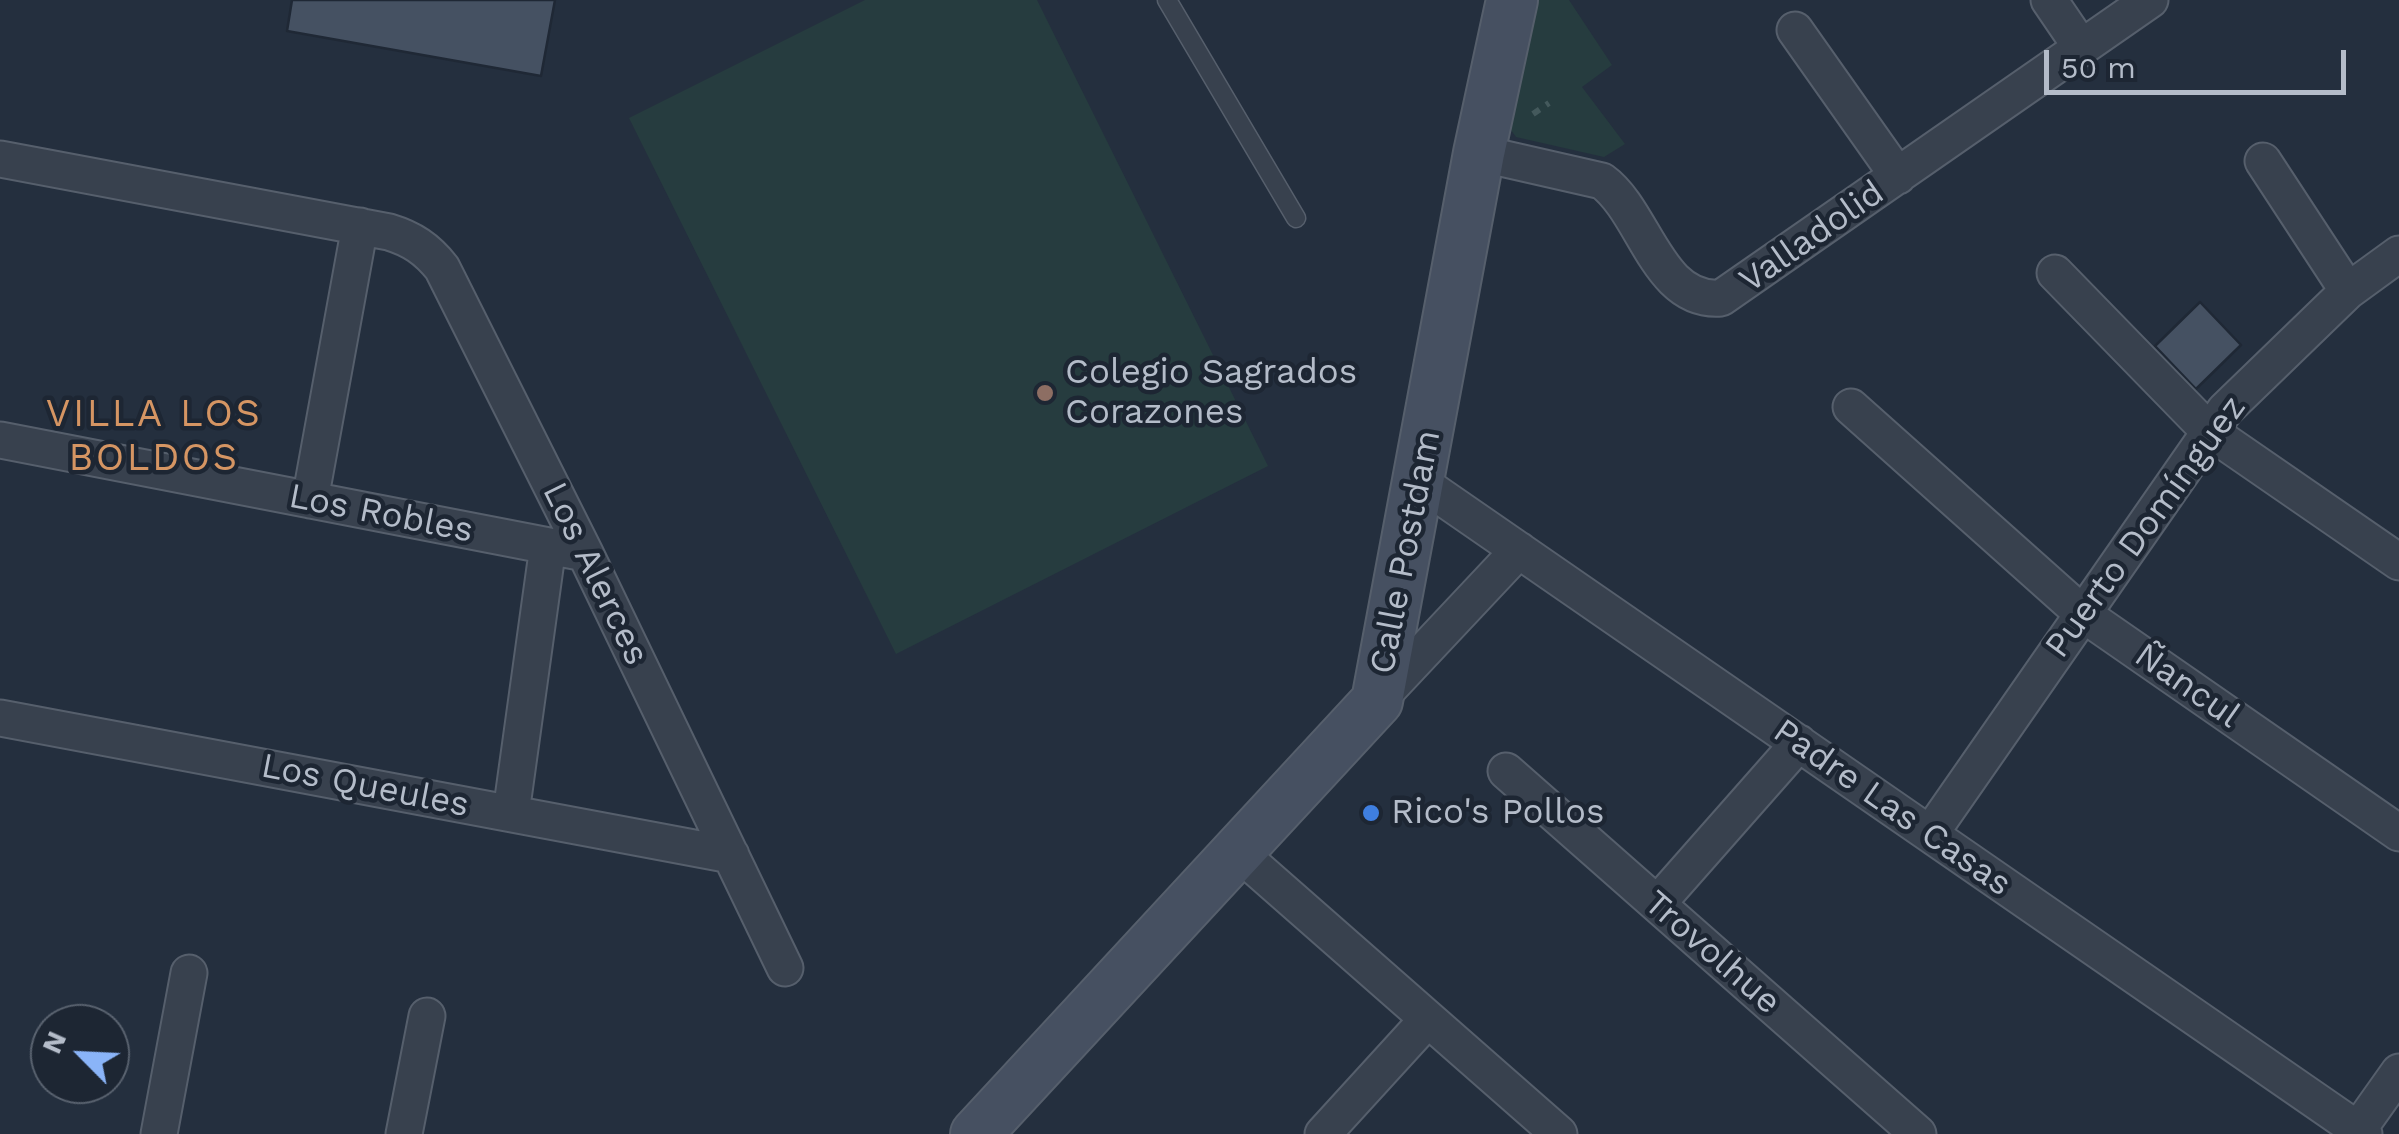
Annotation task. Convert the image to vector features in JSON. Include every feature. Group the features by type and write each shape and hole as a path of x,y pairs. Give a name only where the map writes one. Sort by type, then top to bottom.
{"street":[{"name":"Calle Postdam","path":"976,1134 1377,701 1479,153 1512,0"},
{"path":"2050,0 2081,47"},
{"name":"Valladolid","path":"1479,153 1602,181 1616,195 1678,286 1691,296 1709,299 1730,294 2150,0"},
{"path":"1795,30 1898,176"},
{"name":"Los Alerces","path":"0,159 360,226 405,236 420,245 442,268 586,553 785,968"},
{"path":"2263,161 2348,291"},
{"path":"310,500 360,226"},
{"name":"Puerto Domínguez","path":"1930,834 2210,431 2244,389 2348,291 2399,254"},
{"path":"2054,273 2210,431 2399,562"},
{"name":"Ñancul","path":"1851,407 2083,614 2399,833"},
{"name":"Los Robles","path":"0,440 586,553"},
{"name":"Padre Las Casas","path":"1420,482 2359,1133"},
{"name":"Los Alerces","path":"510,813 548,546"},
{"path":"1377,701 1519,550"},
{"name":"Los Queules","path":"0,718 730,855"},
{"path":"1657,904 1799,744"},
{"name":"Trovolhue","path":"1506,771 1918,1134"},
{"path":"1238,852 1559,1134"},
{"path":"158,1134 189,973"},
{"path":"404,1134 427,1016"},
{"path":"1323,1134 1428,1019"},
{"path":"2359,1133 2399,1072"}],"lane":[{"path":"1167,0 1296,218"}],"green space":[{"path":"865,0 1037,0 1268,466 896,654 629,118"},
{"path":"1536,0 1569,0 1612,65 1582,87 1625,144 1604,157 1516,137 1511,130"}],"building":[{"path":"292,0 555,0 541,76 287,31"},
{"path":"2200,302 2241,345 2196,389 2155,346"}],"place":[{"name":"Colegio Sagrados Corazones","path":"1045,393"},
{"name":"Rico's Pollos","path":"1371,813"}],"district":[{"name":"VILLA LOS BOLDOS","path":"154,437"}]}
